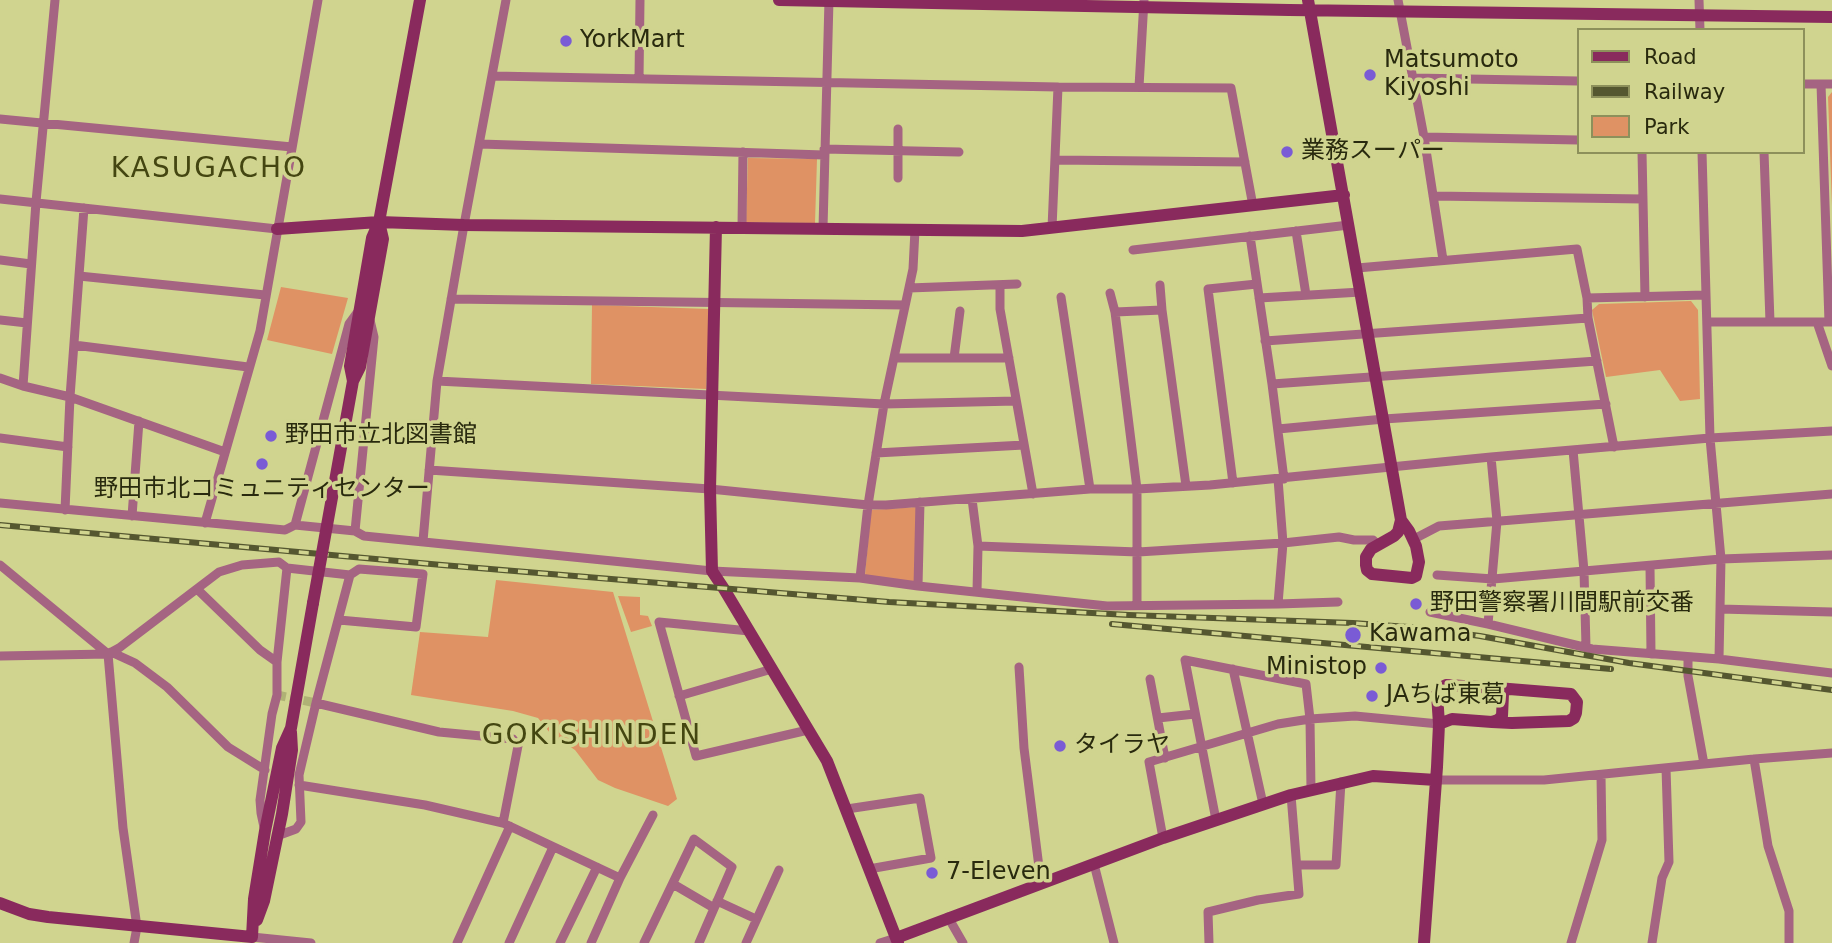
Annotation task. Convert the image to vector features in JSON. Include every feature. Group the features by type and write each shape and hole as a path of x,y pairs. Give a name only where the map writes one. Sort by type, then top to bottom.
{"street":[{"path":"23,386 36,202 55,0"},
{"path":"205,523 260,331 318,0"},
{"path":"251,940 264,901 271,834 282,814 292,750 290,728 353,381 360,367 364,312 383,239 379,222 420,0"},
{"path":"423,541 437,381 506,0"},
{"path":"639,79 640,0"},
{"path":"779,0 1399,6 1832,17"},
{"path":"823,228 829,0"},
{"path":"1699,0 1700,28"},
{"path":"1139,87 1143,3"},
{"path":"1309,5 1401,520 1398,532 1377,544 1366,557 1367,570 1372,574 1412,578 1418,572 1418,553 1414,539 1401,520"},
{"path":"1399,6 1424,137 1443,260"},
{"path":"493,76 1231,88 1253,206"},
{"path":"1413,78 1576,81"},
{"path":"1804,84 1832,84"},
{"path":"1707,322 1831,322 1829,214 1821,84"},
{"path":"1052,228 1058,87"},
{"path":"0,119 292,147"},
{"path":"898,129 898,178"},
{"path":"1424,137 1576,140"},
{"path":"480,144 743,152 959,152"},
{"path":"742,227 743,152"},
{"path":"1642,154 1645,298"},
{"path":"1702,154 1710,439 1721,559 1719,659"},
{"path":"1764,154 1770,322"},
{"path":"1055,160 1245,162"},
{"path":"0,198 276,229 379,222 1023,231 1343,195"},
{"path":"1433,196 1643,199"},
{"path":"65,510 70,397 85,208"},
{"path":"1133,250 1349,225"},
{"path":"716,227 710,489 712,571 827,761 897,940"},
{"path":"860,578 884,404 913,269 915,230"},
{"path":"1296,231 1306,295"},
{"path":"1251,236 1278,429 1283,543 1278,604"},
{"path":"1357,268 1577,249 1614,447"},
{"path":"0,260 32,264"},
{"path":"79,276 265,295"},
{"path":"909,288 1017,284"},
{"path":"1233,483 1208,289 1256,284"},
{"path":"1000,285 1000,309 1033,494"},
{"path":"1160,285 1186,486"},
{"path":"1259,298 1361,292"},
{"path":"1110,293 1115,312 1136,489 1137,605"},
{"path":"1587,298 1706,295"},
{"path":"1061,297 1090,489"},
{"path":"452,299 905,305"},
{"path":"1115,312 1162,310"},
{"path":"954,358 960,311"},
{"path":"295,525 349,324 364,312"},
{"path":"355,531 374,337 364,312"},
{"path":"1265,341 1588,318"},
{"path":"0,320 27,323"},
{"path":"1817,322 1832,366"},
{"path":"74,345 248,367"},
{"path":"894,358 1009,358"},
{"path":"1272,384 1597,361"},
{"path":"0,378 70,397 225,452"},
{"path":"437,381 884,404 1016,401"},
{"path":"1278,429 1605,404"},
{"path":"132,516 139,421"},
{"path":"429,470 710,489 868,505 1090,489 1233,483 1491,457 1832,431"},
{"path":"0,438 68,447"},
{"path":"876,453 1024,445"},
{"path":"1573,450 1584,571 1586,647"},
{"path":"1488,624 1497,521 1491,457"},
{"path":"1414,539 1439,526 1832,494"},
{"path":"972,499 978,546 977,592"},
{"path":"918,586 920,502"},
{"path":"0,503 285,530 295,525 355,531 364,536 712,571 860,578 1107,606 1338,602"},
{"path":"978,546 1138,552 1339,537 1373,541 1377,544"},
{"path":"1437,575 1493,579 1721,559 1832,555"},
{"path":"0,656 109,653 219,572 242,565 279,562 287,568 350,575 359,569 424,574 416,627 340,620"},
{"path":"0,565 109,653 135,663 167,687 228,747 265,770"},
{"path":"1650,566 1651,654"},
{"path":"271,834 261,813 260,800 277,695 276,662 287,568"},
{"path":"271,834 296,829 301,822 299,775 350,575"},
{"path":"198,590 276,662"},
{"path":"1720,609 1832,612"},
{"path":"1430,612 1586,647 1832,673"},
{"path":"749,631 659,622 696,757 808,730"},
{"path":"109,653 123,828 137,926 135,943"},
{"path":"1688,657 1688,676 1704,764"},
{"path":"1216,821 1185,660 1306,684 1310,719 1311,790"},
{"path":"1019,667 1024,748 1041,883"},
{"path":"679,696 772,669"},
{"path":"1233,669 1263,804"},
{"path":"1150,679 1165,758"},
{"path":"1163,838 1150,762 1278,724 1310,719 1355,716 1439,724 1452,719 1492,722 1569,721 1574,718 1577,702 1571,694 1447,685 1438,691 1439,724 1436,780 1424,943"},
{"path":"1492,722 1502,716 1503,694 1497,688"},
{"path":"316,703 439,732 513,739 518,746 507,825 457,943"},
{"path":"1438,710 1452,719"},
{"path":"1158,718 1195,714"},
{"path":"880,943 897,940 948,917 1163,838 1291,795 1341,782 1373,776 1517,781 1832,753"},
{"path":"1754,759 1768,846 1789,911 1789,943"},
{"path":"1652,943 1662,878 1669,862 1666,768"},
{"path":"1571,943 1602,840 1601,775"},
{"path":"1298,865 1336,865 1341,782"},
{"path":"299,785 425,805 507,825 620,878"},
{"path":"1209,943 1208,912 1299,894 1291,795"},
{"path":"847,809 920,798 931,858 869,869"},
{"path":"591,943 620,878 653,815"},
{"path":"644,943 694,839 732,867 699,943"},
{"path":"509,943 553,847"},
{"path":"1094,864 1114,943"},
{"path":"560,943 597,867"},
{"path":"746,943 779,870"},
{"path":"673,884 757,919"},
{"path":"0,904 48,917 251,940 312,943"},
{"path":"948,917 964,943"}],"green space":[{"path":"1832,92 1832,206 1828,97"},
{"path":"748,158 817,159 815,223 746,222"},
{"path":"281,287 348,298 332,354 267,340"},
{"path":"1691,301 1698,310 1700,399 1680,401 1660,370 1606,377 1592,310 1599,304"},
{"path":"592,305 710,309 706,389 591,384"},
{"path":"917,507 914,582 865,575 871,510"},
{"path":"496,580 613,592 677,799 668,806 598,780 575,750 550,733 538,718 513,711 411,695 420,632 488,637"},
{"path":"618,596 640,597 640,615 648,616 652,626 631,632"}],"tunnel":[{"path":"277,695 316,703"}],"railway":[{"path":"0,525 889,602 1422,628 1629,663 1832,690"},
{"path":"1112,624 1611,669"}],"place":[{"name":"YorkMart","path":"566,41"},
{"name":"Matsumoto Kiyoshi","path":"1370,75"},
{"name":"業務スーパー","path":"1287,152"},
{"name":"野田市立北図書館","path":"271,436"},
{"name":"野田市北コミュニティセンター","path":"262,464"},
{"name":"野田警察署川間駅前交番","path":"1416,604"},
{"name":"Kawama","path":"1353,635"},
{"name":"Ministop","path":"1381,668"},
{"name":"JAちば東葛","path":"1372,696"},
{"name":"タイラヤ","path":"1060,746"},
{"name":"7-Eleven","path":"932,873"}],"district":[{"name":"KASUGACHO","path":"209,170"},
{"name":"GOKISHINDEN","path":"592,737"}]}
